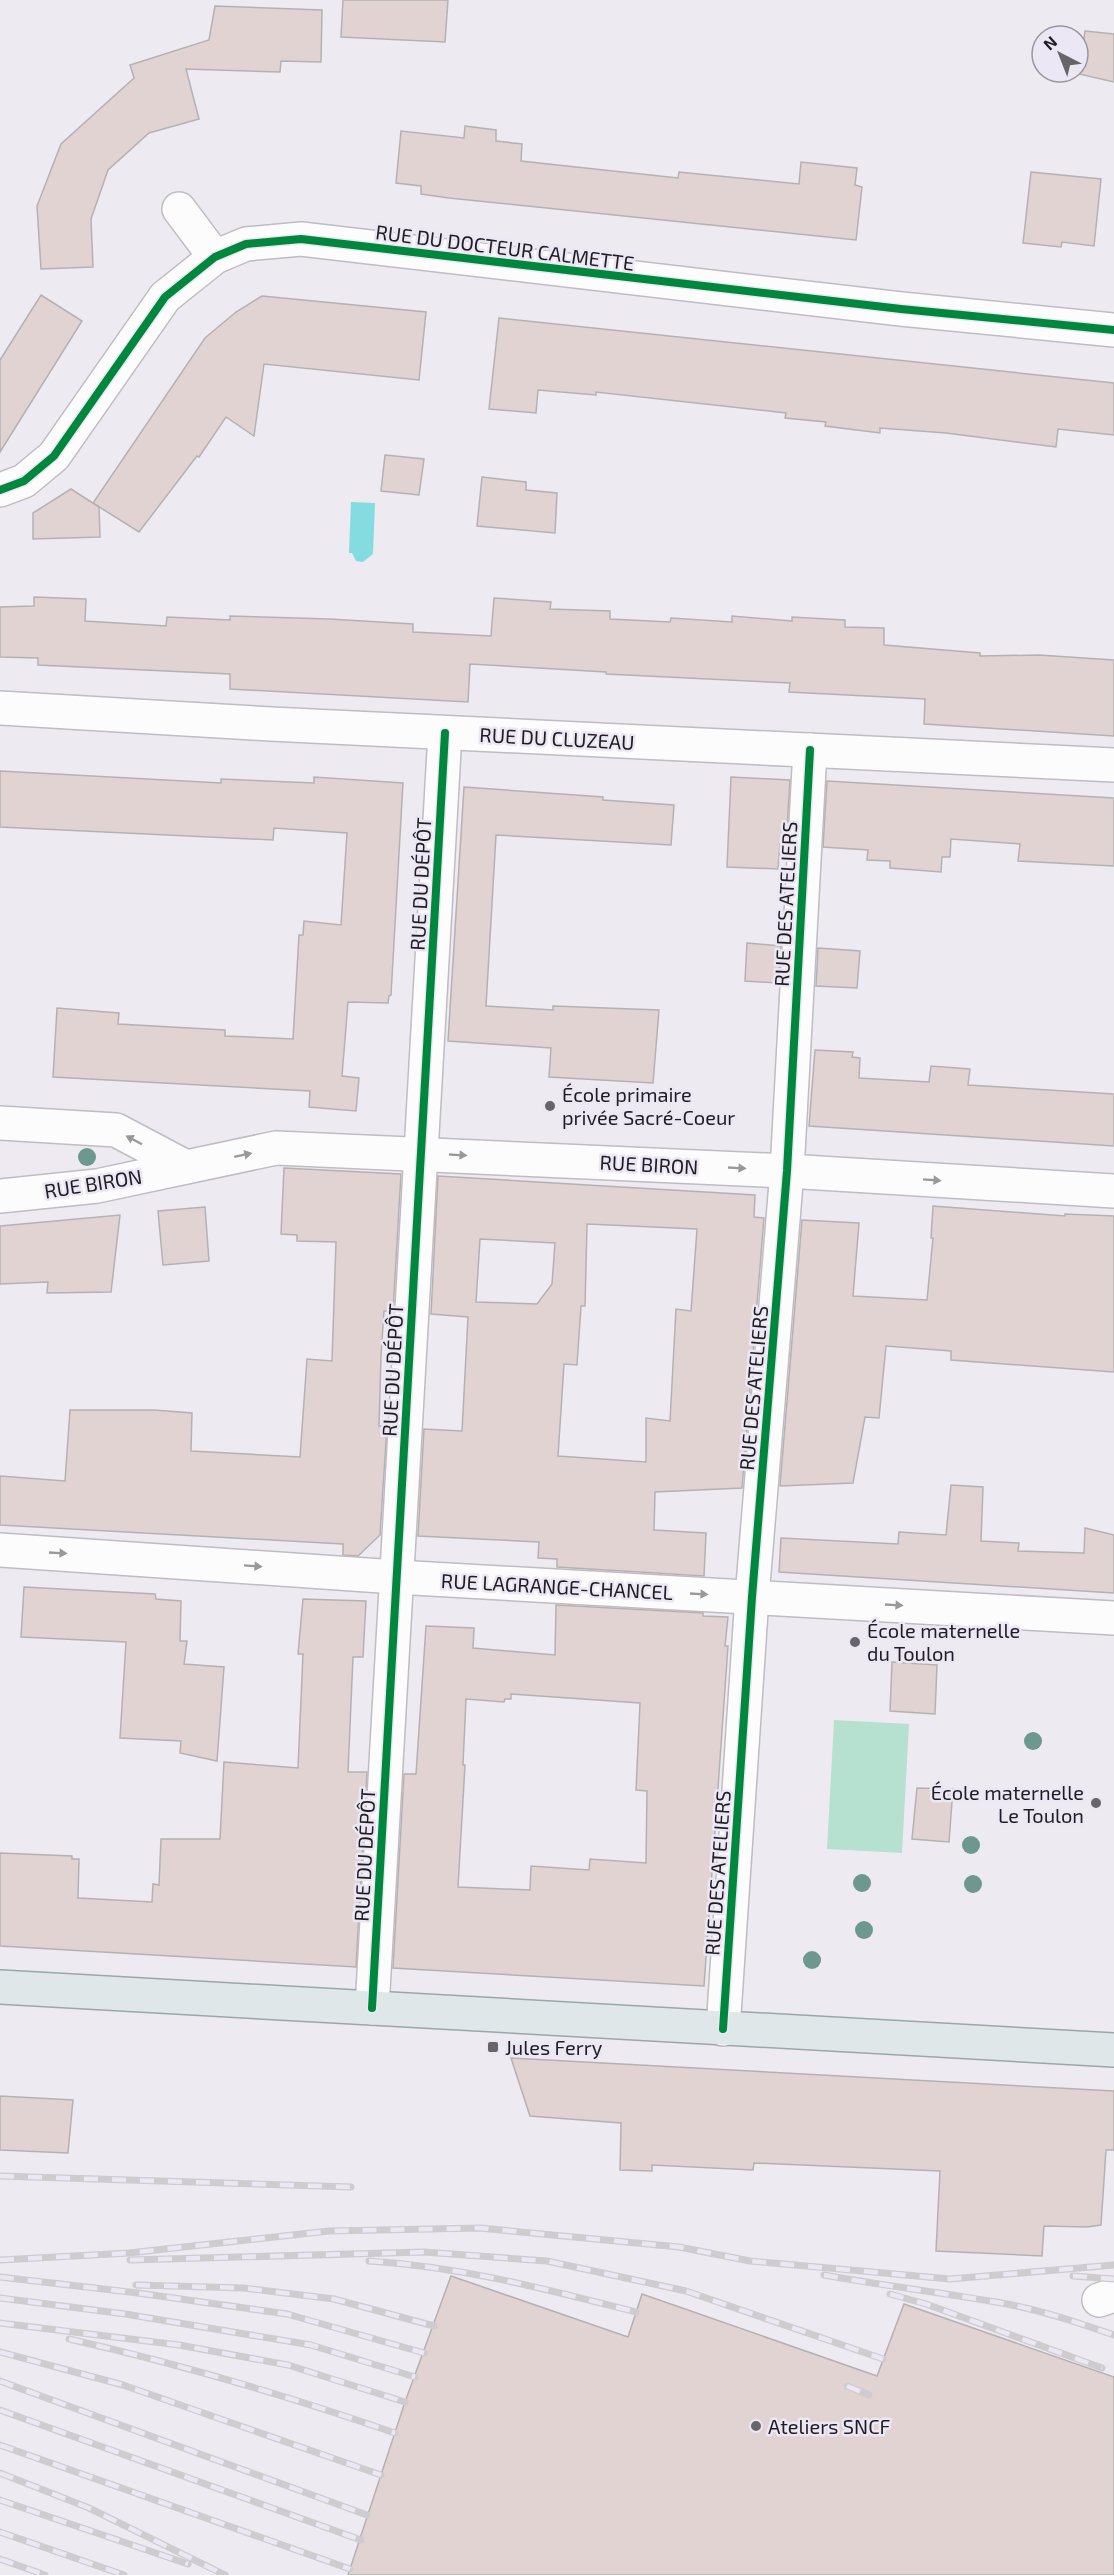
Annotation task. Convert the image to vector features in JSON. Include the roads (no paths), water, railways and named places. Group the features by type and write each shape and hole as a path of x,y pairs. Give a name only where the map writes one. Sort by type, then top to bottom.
{"main road":[{"path":"0,1987 1114,2050"}],"street":[{"path":"179,209 215,257"},
{"name":"RUE DU DOCTEUR CALMETTE","path":"0,490 24,481 54,456 165,297 215,257 246,244 301,239 902,309 1114,330"},
{"name":"RUE DU CLUZEAU","path":"0,708 445,733 1114,765"},
{"name":"RUE DU DÉPÔT","path":"372,2008 445,733"},
{"name":"RUE DES ATELIERS","path":"723,2029 752,1597 787,1171 810,750"},
{"name":"RUE BIRON","path":"0,1123 116,1130 186,1167"},
{"name":"RUE BIRON","path":"0,1196 97,1186 276,1148 787,1171 1114,1191"},
{"name":"RUE LAGRANGE-CHANCEL","path":"0,1550 396,1577 1114,1618"}],"water":[{"path":"351,502 375,503 373,554 363,562 356,561 352,553 349,553"}],"railway":[{"path":"0,2176 351,2187"},
{"path":"0,2260 129,2253 329,2231 480,2228 679,2247 750,2261 950,2279 1114,2265"},
{"path":"130,2260 424,2252 547,2261 686,2291 883,2359"},
{"path":"369,2261 471,2274 536,2287 636,2312"},
{"path":"824,2275 1021,2307 1114,2335"},
{"path":"1073,2276 1114,2279"},
{"path":"0,2277 287,2314 424,2353"},
{"path":"136,2285 243,2288 334,2299 434,2326"},
{"path":"890,2294 926,2304 1102,2368"},
{"path":"0,2298 125,2314 311,2345 415,2377"},
{"path":"0,2323 179,2345 288,2365 405,2402"},
{"path":"69,2339 234,2382 395,2433"},
{"path":"0,2352 123,2385 381,2475"},
{"path":"0,2381 367,2515"},
{"path":"847,2386 869,2395"},
{"path":"0,2410 361,2540"},
{"path":"0,2445 350,2569"},
{"path":"0,2473 89,2508 225,2575"},
{"path":"0,2500 188,2564"},
{"path":"0,2532 124,2575"},
{"path":"0,2559 45,2575"}],"place":[{"name":"École primaire privée Sacré-Coeur","path":"550,1106"},
{"name":"École maternelle du Toulon","path":"855,1642"},
{"name":"École maternelle Le Toulon","path":"1096,1803"},
{"name":"Jules Ferry","path":"493,2047"},
{"name":"Ateliers SNCF","path":"756,2426"}]}
